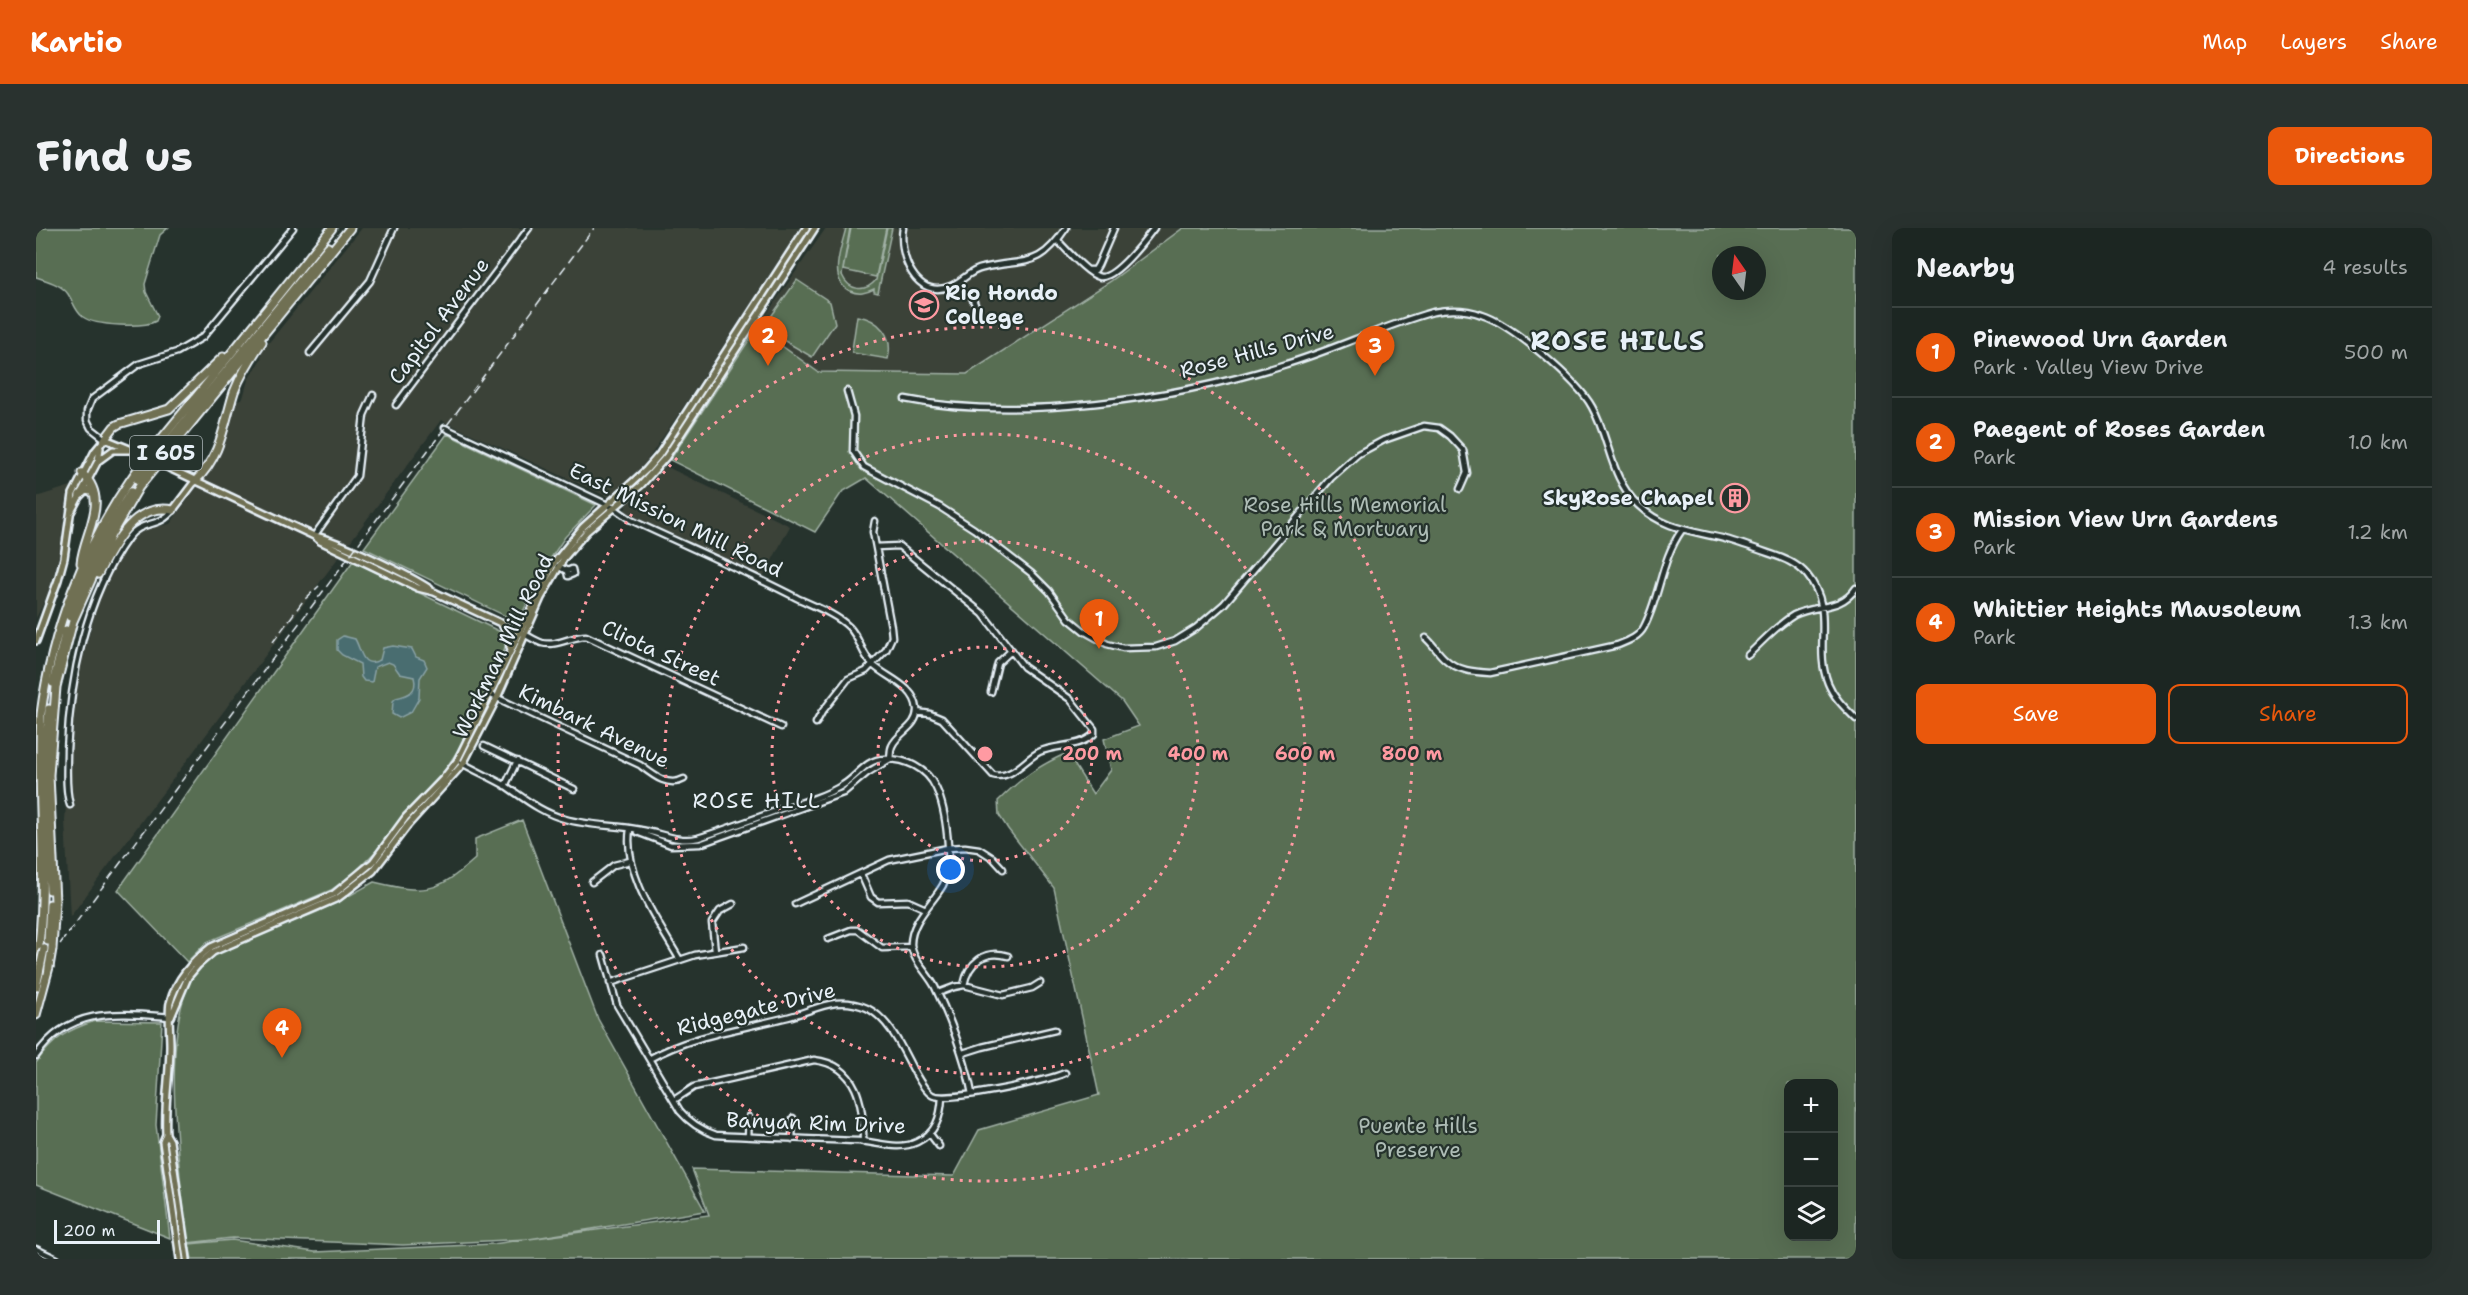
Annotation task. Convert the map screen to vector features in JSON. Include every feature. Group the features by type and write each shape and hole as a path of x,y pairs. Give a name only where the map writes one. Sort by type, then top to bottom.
{"highway":[{"name":"I 605","path":"42,969 45,949 37,773 41,713 46,680 62,618 81,568 97,535 131,479 332,228"},
{"path":"213,376 222,371 338,228"},
{"path":"45,949 50,903 43,780 46,727 56,665 83,582 108,529 141,477 344,228"},
{"name":"I 605","path":"36,1015 45,949 55,902 49,775 51,735 56,687 73,621 111,535 139,487 350,228"},
{"path":"195,481 218,448 240,376 289,303"},
{"path":"105,439 119,424 169,410 252,327"},
{"path":"81,568 82,553 96,514 95,495 85,476"},
{"path":"80,495 88,490 95,495"},
{"path":"73,621 122,534 133,521 151,509 173,510"},
{"path":"45,949 47,903 42,773 45,716 52,675 65,625 98,543 97,535"},
{"path":"36,987 42,969"},
{"path":"36,1000 42,969"}],"main road":[{"name":"Workman Mill Road","path":"171,1017 188,977 198,964 213,952 338,898 364,879 382,860 414,817 463,764 497,698 522,632 543,595 587,531 646,470 677,431 806,228"},
{"name":"Workman Mill Road","path":"611,507 641,485 664,460 815,228"},
{"path":"664,460 663,455 677,431"},
{"path":"105,439 314,536 320,542 418,588 434,592 522,632"},
{"path":"98,461 98,453 105,439"},
{"path":"71,513 69,506 73,494 105,439"},
{"path":"36,641 58,580 71,513 80,495 85,476 98,461 113,450 130,450"},
{"path":"173,510 195,481"},
{"name":"Workman Mill Road","path":"180,1259 163,1143 166,1134 171,1017 169,1008 175,990 198,957 211,947 318,902 352,881 373,862 406,817 457,761 511,649 561,567"},
{"path":"500,621 508,635 511,649"},
{"path":"36,628 42,623"},
{"name":"Workman Mill Road","path":"166,1134 170,1141 187,1259"}],"street":[{"path":"105,439 91,428 87,420 87,411 92,399 139,364 177,352 203,337 293,228"},
{"path":"310,353 370,281 394,228"},
{"name":"Capitol Avenue","path":"396,405 529,228"},
{"path":"903,228 904,255 912,275 919,283 940,288 951,287 981,268 1023,262 1038,257 1053,247 1066,228"},
{"path":"1089,270 1095,270 1098,265 1114,228"},
{"path":"1058,241 1097,276 1107,276 1128,260 1154,228"},
{"path":"1070,252 1075,247"},
{"path":"972,297 976,308"},
{"name":"Rose Hills Drive","path":"905,399 956,408 1020,408 1089,403 1151,395 1215,383 1283,365 1430,313 1452,310 1468,311 1488,317 1505,326 1574,382 1596,414 1614,467 1628,493 1657,520 1682,531 1731,541 1793,563 1813,582 1823,607 1823,658 1827,678 1839,702 1856,719"},
{"path":"847,391 854,416 853,451 860,464 940,507 974,529 1031,573 1049,591 1069,619 1084,631 1100,641 1123,648 1156,647 1175,641 1196,628 1224,603 1331,478 1358,454 1384,440 1424,426 1439,428 1463,450 1467,473 1460,489"},
{"name":"Capitol Avenue","path":"314,536 357,476 364,415 373,394"},
{"name":"East Mission Mill Road","path":"445,428 611,507 631,520 778,588 841,621 856,636 867,659 873,665"},
{"path":"70,805 67,770 71,694 96,600 120,551 133,532 145,525 165,520 173,510"},
{"path":"816,723 822,712 849,679 873,665 886,650 892,637 873,532 875,521"},
{"path":"1426,638 1446,660 1457,667 1490,673 1629,641 1644,627 1668,557 1675,540 1682,531"},
{"path":"876,547 899,546 983,614 1024,667 1070,699 1094,729 1094,734 1083,741 1041,751 1007,776 999,777 993,775 942,719 917,712"},
{"path":"1748,655 1791,617 1843,602 1856,588"},
{"name":"Cliota Street","path":"522,632 544,644 553,644 576,636 586,636 782,727"},
{"path":"991,692 998,663 1012,650"},
{"path":"873,665 896,679 912,696 917,712 912,725 892,745 890,759"},
{"name":"Kimbark Avenue","path":"489,694 640,765 662,780 673,783 684,779"},
{"path":"484,746 574,789"},
{"path":"457,761 506,786 527,802 566,820 630,829 676,839 695,838 841,787 869,764 878,760 890,759 913,764 931,778 942,807 948,848 947,875 943,885 916,924 911,947 938,993 963,1053 972,1094"},
{"path":"506,786 517,761"},
{"path":"630,829 628,843 630,861 654,919 680,960"},
{"path":"795,904 896,858 948,848 979,849 993,858 1003,869"},
{"path":"592,882 614,865 630,861"},
{"path":"861,874 871,897 878,902 908,901 926,909"},
{"path":"715,951 712,923 720,911 733,904"},
{"path":"828,939 851,930 858,930 882,948 911,947"},
{"path":"610,982 680,960 715,951 744,947"},
{"path":"964,985 966,974 975,962 992,954 1008,956"},
{"name":"Banyan Rim Drive","path":"603,955 617,1005 674,1100 688,1121 716,1136 862,1142 900,1147 914,1143 930,1134 941,1113 942,1097"},
{"path":"938,993 964,985 1003,995 1032,988 1040,983"},
{"name":"Ridgegate Drive","path":"650,1059 682,1043 803,1014 826,1005 844,1003 866,1008 876,1014 888,1026 922,1086 932,1095 942,1097"},
{"path":"36,1056 50,1038 87,1018 120,1013 171,1017"},
{"path":"963,1053 1055,1030"},
{"path":"674,1100 694,1087 813,1060 822,1061 838,1068 852,1082 862,1108 862,1142"},
{"path":"942,1097 1026,1084 1065,1073"},
{"path":"748,1117 748,1137"},
{"path":"792,1138 793,1118"},
{"path":"930,1134 939,1146"},
{"path":"36,1249 57,1259"}],"shaded area":[{"path":"362,228 800,228 644,465 608,497 441,420 70,917 65,821 72,710 99,598 124,548 142,530 170,524 209,470 225,437 238,400 243,398 248,380 261,359 262,351"},
{"name":"Rio Hondo College","path":"826,228 1183,228 1111,281 967,374 818,372 757,328"},
{"path":"665,466 790,526 764,576 635,517 625,510 627,504"},
{"path":"71,486 66,503 59,558 47,596 36,618 36,497"}],"green space":[{"path":"36,228 168,228 160,235 145,284 146,292 158,316 156,321 141,325 120,325 83,317 62,288 36,277"},
{"path":"846,228 850,228 842,275 853,287 862,288 876,280 887,228 892,228 878,293 874,292 874,289 862,293 850,291 839,279 839,253"},
{"path":"851,228 886,228 876,277 843,270"},
{"path":"1183,228 1856,228 1856,1259 192,1259 189,1244 232,1240 315,1252 493,1244 528,1239 403,1245 232,1238 187,1243 174,1098 179,1020 187,989 201,966 212,957 241,941 328,907 374,882 418,889 439,885 475,859 475,839 522,820 598,1019 705,1211 529,1239 709,1215 692,1169 954,1176 979,1130 1099,1095 1054,888 1008,829 999,815 998,801 1030,773 1067,753 1093,794 1111,770 1104,739 1139,726 1122,701 866,478 842,492 815,532 670,460 757,328 818,372 967,374 1111,281"},
{"path":"797,280 830,302 835,323 812,357 766,330 765,325"},
{"path":"857,316 872,321 883,330 889,343 888,359 853,353"},
{"path":"447,434 596,505 565,537 544,568 518,622 364,548"},
{"path":"353,561 509,636 495,675 460,747 445,770 400,819 378,849 353,874 331,890 207,942 187,962 118,890"},
{"path":"95,1021 162,1022 156,1125 170,1238 36,1185 36,1063 62,1036"}],"water":[{"path":"343,636 355,639 363,657 369,662 380,660 383,648 393,646 412,649 416,657 424,660 427,667 420,678 419,698 411,712 399,718 392,714 393,701 411,692 415,686 414,677 400,674 393,664 388,662 375,667 372,682 364,681 361,677 360,664 337,650 337,640"}],"railway":[{"path":"60,944 594,228"},
{"path":"273,642 303,601 319,586"}],"place":[{"name":"Rio Hondo College","path":"924,305"},
{"name":"Paegent of Roses Garden","path":"768,366"},
{"name":"Mission View Urn Gardens","path":"1375,376"},
{"name":"SkyRose Chapel","path":"1735,498"},
{"name":"Pinewood Urn Garden","path":"1099,649"},
{"name":"Whittier Heights Mausoleum","path":"282,1058"}],"district":[{"name":"ROSE HILLS","path":"1618,341"},
{"name":"ROSE HILL","path":"757,800"}],"park label":[{"name":"Rose Hills Memorial Park & Mortuary","path":"1345,517"},
{"name":"Puente Hills Preserve","path":"1418,1138"}]}
